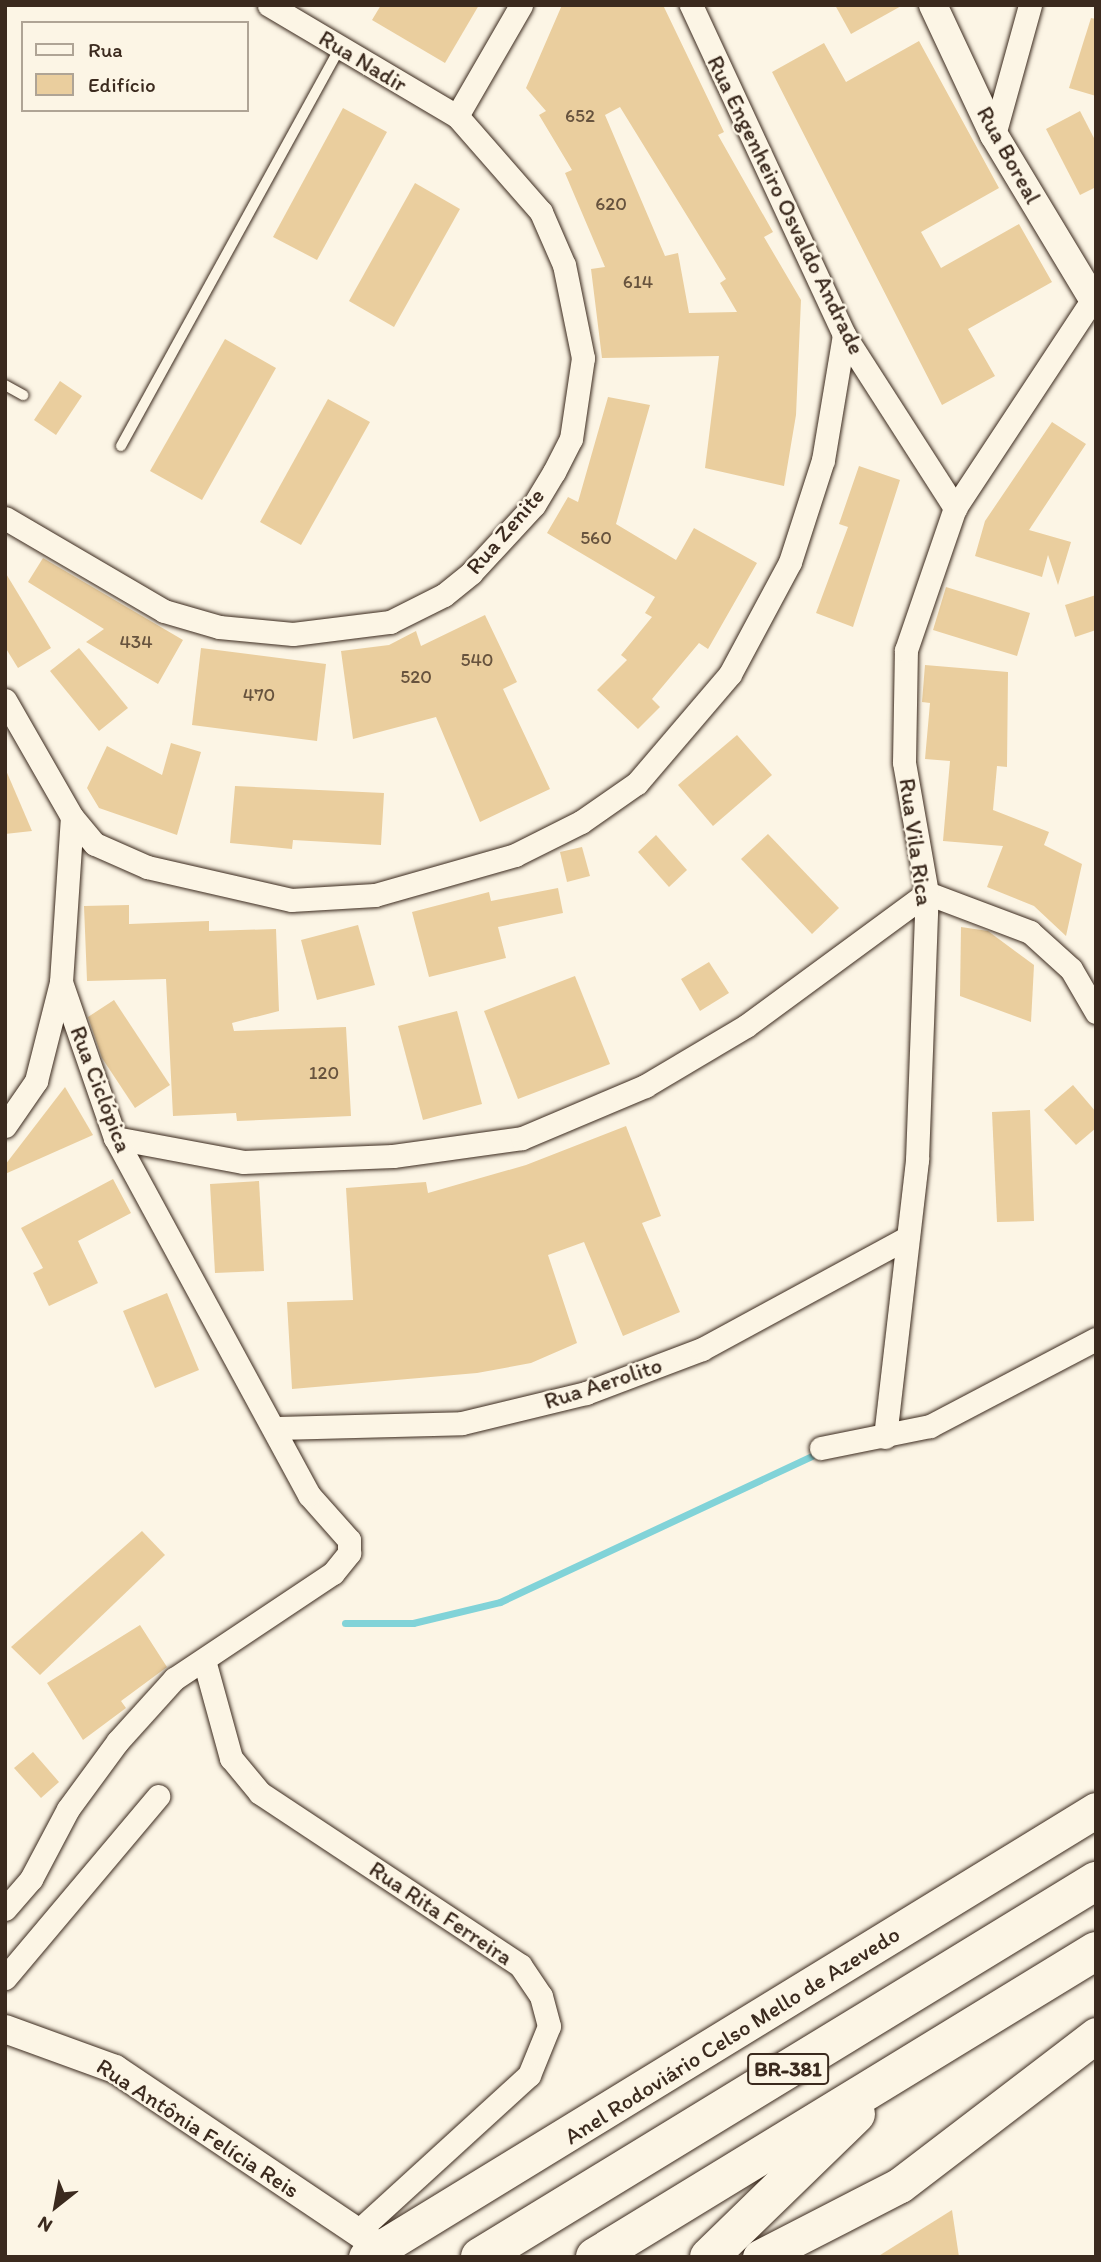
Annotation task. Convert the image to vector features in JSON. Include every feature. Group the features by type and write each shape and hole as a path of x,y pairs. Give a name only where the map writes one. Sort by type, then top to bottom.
{"highway":[{"name":"BR-381","path":"480,2257 1096,1881"},
{"name":"BR-381","path":"595,2257 908,2063 1096,1951"},
{"path":"709,2257 908,2063"}],"main road":[{"name":"Anel Rodoviário Celso Mello de Azevedo","path":"368,2245 1092,1810"},
{"path":"760,2257 900,2185 1096,2035"}],"street":[{"name":"Rua Nadir","path":"270,5 457,116"},
{"path":"457,116 521,5"},
{"name":"Rua Engenheiro Osvaldo Andrade","path":"691,5 844,335 955,508"},
{"name":"Rua Boreal","path":"933,5 994,135 1094,297"},
{"path":"994,135 1030,5"},
{"name":"Rua Zenite","path":"5,518 164,611 219,627 293,634 390,622 471,573 534,505 554,472 571,439 583,358 564,265 541,212 457,116"},
{"name":"Rua Vila Rica","path":"885,1437 903,1240 917,1160 927,893 904,762 906,650 955,508 1094,297"},
{"path":"5,700 72,817 95,844 147,867 291,900 375,895 515,855 581,822 637,783 730,674 790,562 823,460 844,335"},
{"name":"Rua Ciclópica","path":"5,1909 32,1879 68,1809 118,1741 174,1679 295,1595 332,1573 349,1553 349,1540 309,1495 277,1428 115,1138 61,982 72,817"},
{"path":"115,1138 243,1162 393,1156 522,1138 645,1086 746,1026 927,893 1030,932 1071,969 1096,1012"},
{"path":"5,1126 36,1082 61,982"},
{"name":"Rua Aerolito","path":"277,1428 462,1423 586,1393 702,1349 903,1240"},
{"path":"821,1448 930,1426 1096,1339"},
{"name":"Rua Rita Ferreira","path":"204,1660 230,1758 260,1793 520,1965 541,1996 549,2026 529,2076 368,2245"},
{"path":"5,1978 158,1796"},
{"name":"Rua Antônia Felícia Reis","path":"5,2029 115,2069 368,2245"}],"lane":[{"path":"121,446 340,47"},
{"path":"5,385 23,395"}],"building":[{"path":"381,5 479,5 445,63 372,20"},
{"path":"562,5 663,5 724,132 718,135 773,232 764,237 801,300 796,415 784,486 705,468 719,356 602,358 591,269 605,267 565,173 572,170 539,115 546,111 526,88","holes":["620,107 726,279 720,283 737,312 689,313 678,253 665,256 605,115"]},
{"path":"835,5 903,5 851,34"},
{"path":"1091,18 1096,19 1096,96 1069,88"},
{"path":"919,41 999,188 921,232 941,268 1019,224 1052,282 968,329 995,376 942,405 772,72 824,43 846,82"},
{"path":"343,108 387,132 317,260 273,237"},
{"path":"1080,111 1096,142 1096,187 1080,195 1046,129"},
{"path":"415,183 460,209 394,327 349,301"},
{"path":"225,339 276,368 202,500 150,471"},
{"path":"60,381 82,396 56,435 34,420"},
{"path":"608,397 650,405 616,524 676,560 694,528 757,563 708,649 699,643 652,699 660,707 638,729 597,690 627,660 621,655 652,617 645,613 655,597 547,533 568,497 578,502"},
{"path":"328,399 370,422 301,545 260,522"},
{"path":"1052,422 1086,444 1029,530 1071,542 1058,585 1048,555 1042,577 975,556 985,521"},
{"path":"859,466 900,480 853,627 816,613 848,527 839,524"},
{"path":"43,558 183,640 158,684 86,642 104,629 28,582"},
{"path":"5,572 51,648 18,668 5,647"},
{"path":"946,587 1030,613 1017,656 933,630"},
{"path":"1096,595 1096,630 1075,637 1065,605"},
{"path":"485,615 517,682 503,689 550,789 480,822 436,717 353,739 341,651 389,645 416,631 421,646"},
{"path":"79,648 128,708 99,731 50,671"},
{"path":"201,648 326,664 317,741 192,725"},
{"path":"925,665 1008,672 1007,767 997,766 993,810 1049,832 1044,845 1082,864 1066,936 1034,906 987,887 1003,846 943,841 950,761 925,759 930,703 922,702"},
{"path":"737,735 772,775 713,826 678,785"},
{"path":"171,743 201,752 177,835 99,808 87,788 107,746 162,775"},
{"path":"5,768 32,831 5,834"},
{"path":"235,786 384,793 381,845 293,840 292,849 230,843"},
{"path":"768,834 839,908 812,934 741,859"},
{"path":"656,835 687,870 669,887 638,852"},
{"path":"582,847 590,876 567,882 560,852"},
{"path":"558,888 563,913 498,927 506,958 429,977 412,912 489,892 491,901"},
{"path":"129,905 129,924 209,921 209,931 276,929 279,1011 232,1023 234,1031 346,1027 351,1116 237,1121 236,1113 173,1116 166,979 87,981 84,906"},
{"path":"358,925 375,985 317,1000 301,940"},
{"path":"961,927 988,931 1034,965 1031,1022 960,996"},
{"path":"709,962 729,993 700,1011 681,979"},
{"path":"575,976 610,1064 518,1099 484,1011"},
{"path":"114,1000 170,1085 135,1108 102,1058 88,1017"},
{"path":"457,1011 482,1104 423,1120 398,1026"},
{"path":"1073,1085 1096,1112 1096,1128 1076,1145 1044,1110"},
{"path":"65,1087 93,1135 5,1174 5,1165"},
{"path":"1030,1110 1034,1221 997,1222 992,1112"},
{"path":"626,1126 661,1216 642,1223 680,1312 623,1336 584,1242 548,1255 577,1343 531,1363 477,1373 292,1389 287,1302 353,1300 346,1188 426,1182 428,1193 526,1165"},
{"path":"113,1179 131,1213 78,1241 98,1283 49,1306 33,1273 43,1268 21,1228"},
{"path":"259,1181 264,1271 215,1273 210,1184"},
{"path":"167,1293 199,1370 155,1388 123,1311"},
{"path":"142,1531 165,1555 40,1675 11,1647"},
{"path":"140,1625 167,1667 121,1701 126,1708 83,1740 47,1683"},
{"path":"33,1752 59,1782 41,1798 14,1768"},
{"path":"952,2210 959,2257 877,2257"}],"waterway":[{"path":"345,1623 413,1623 500,1602 811,1456"}]}
